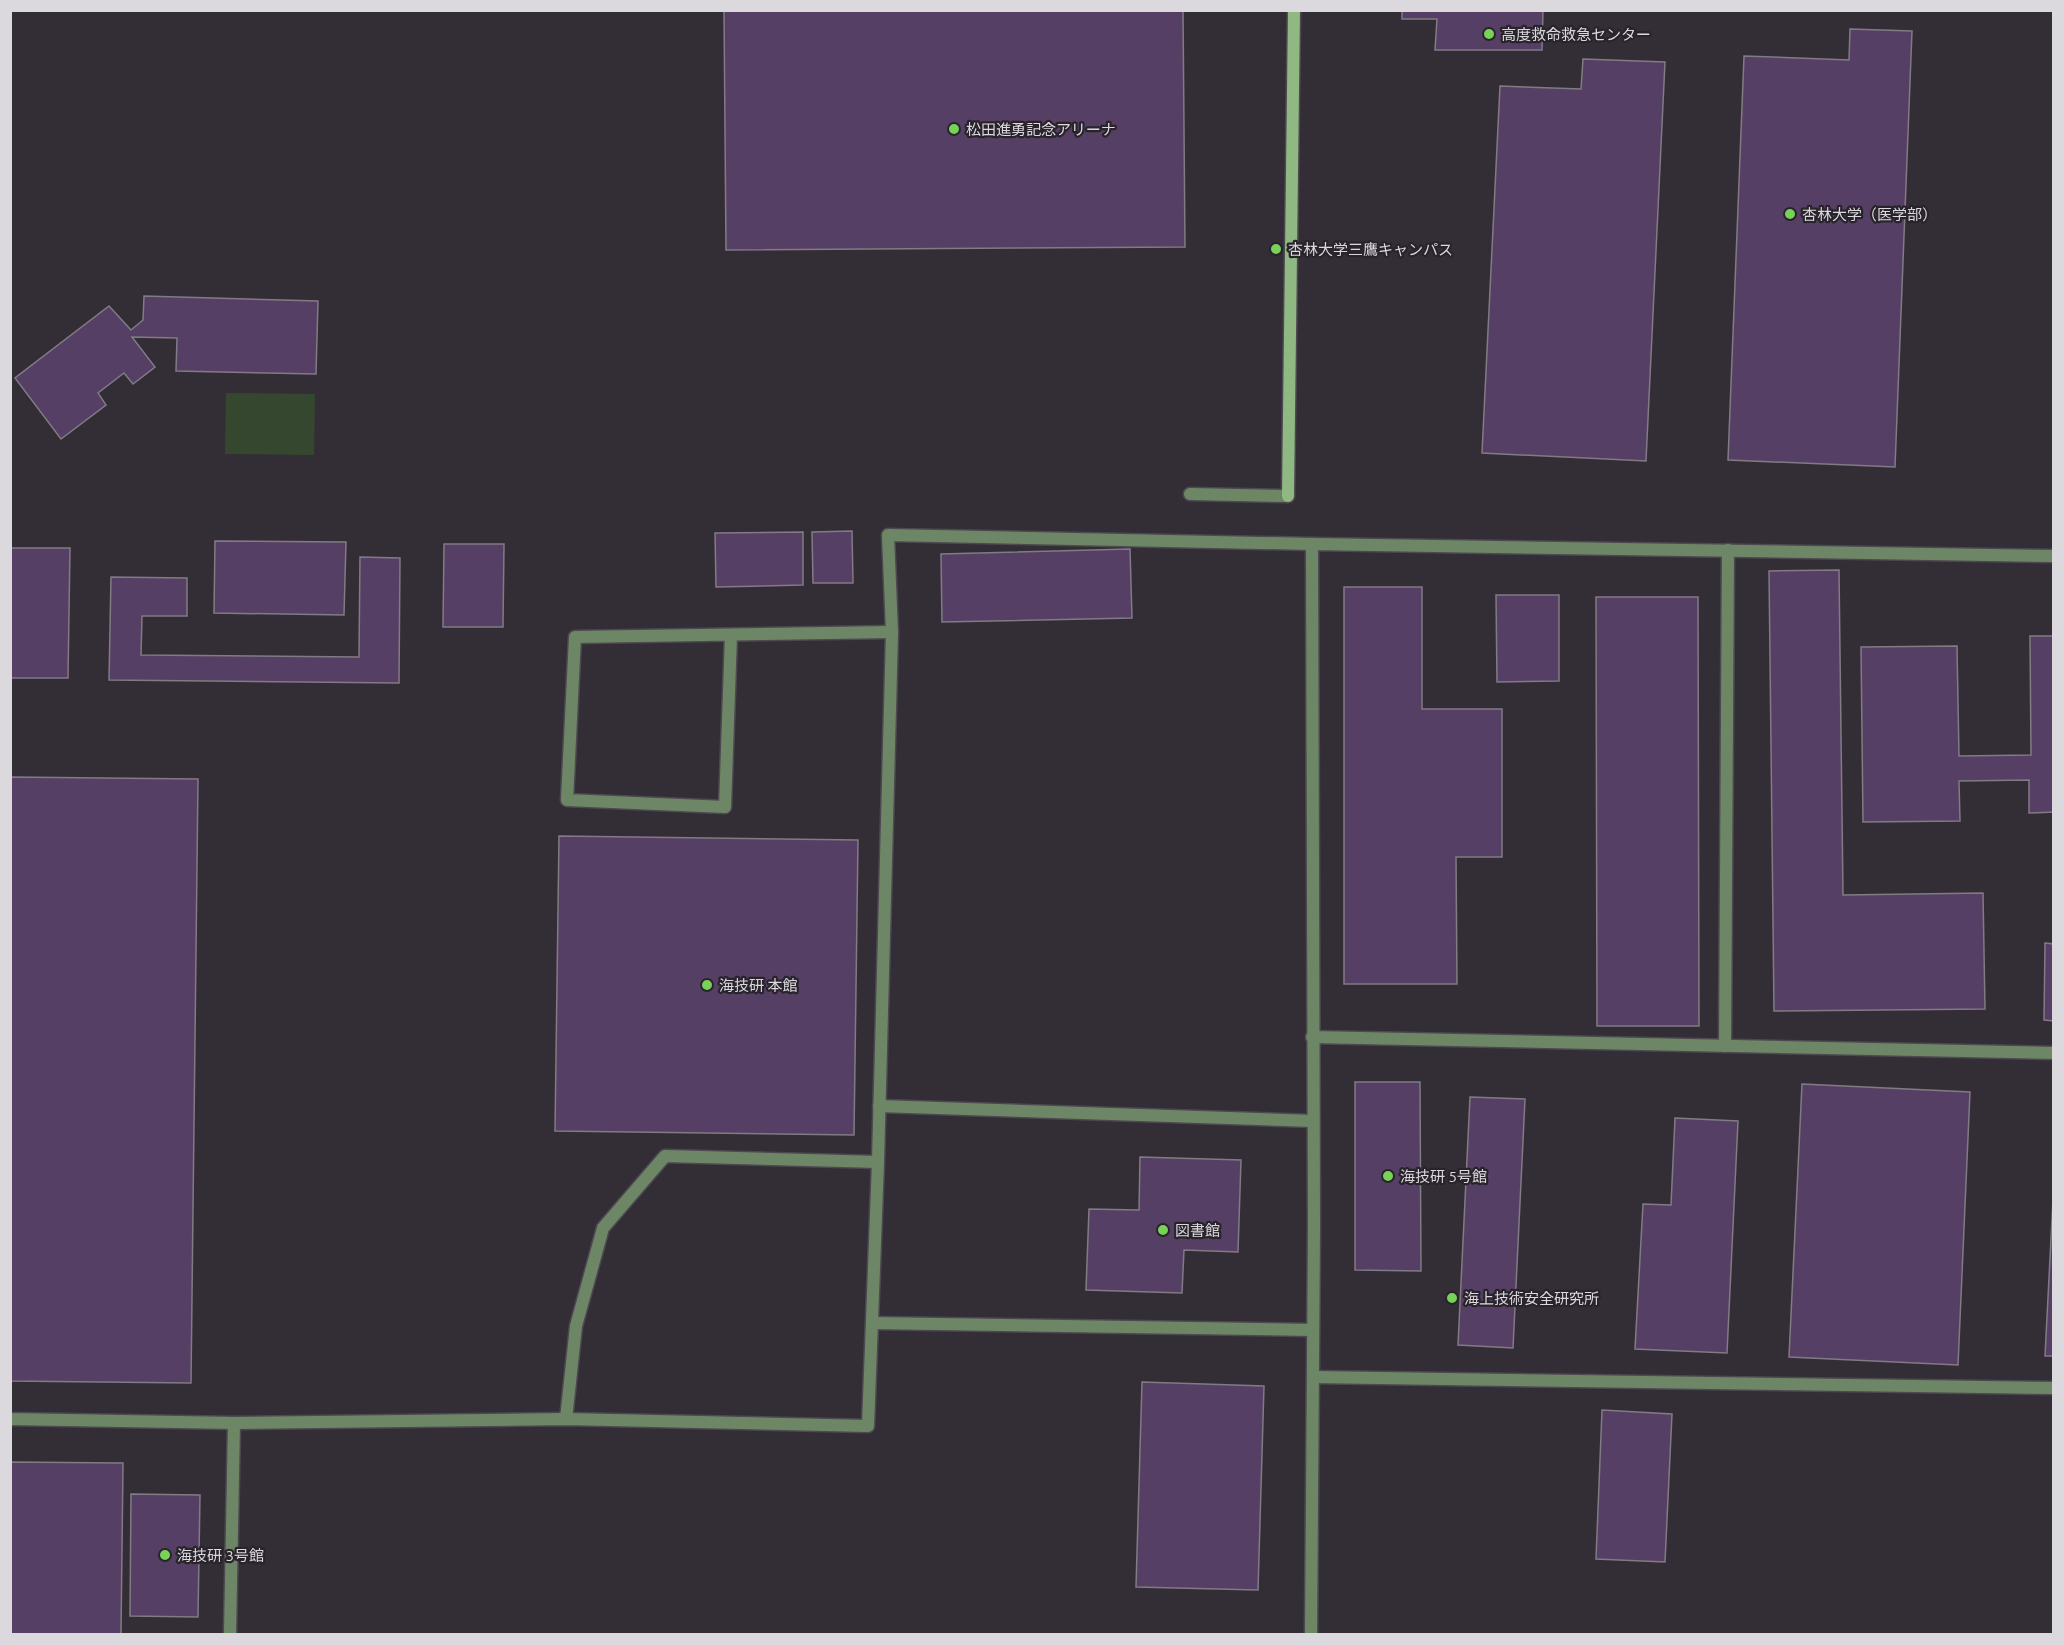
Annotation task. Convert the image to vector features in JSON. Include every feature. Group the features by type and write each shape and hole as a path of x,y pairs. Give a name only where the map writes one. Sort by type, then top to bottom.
{"street":[{"path":"1190,494 1288,496 1294,10"},
{"path":"10,1419 234,1423 566,1419 868,1426 878,1162 892,632 888,535 2054,556"},
{"path":"1311,1635 1312,544"},
{"path":"1725,1046 1728,550"},
{"path":"731,635 725,807 567,800 575,637 892,632"},
{"path":"1312,1037 2054,1053"},
{"path":"879,1106 1313,1121"},
{"path":"566,1419 576,1326 603,1228 665,1156 878,1162"},
{"path":"873,1323 1313,1330"},
{"path":"1313,1377 2054,1388"},
{"path":"230,1635 234,1423"}],"green space":[{"path":"226,393 315,394 314,455 225,454"}],"building":[{"name":"松田進勇記念アリーナ","path":"724,10 1183,10 1185,247 726,250"},
{"name":"高度救命救急センター","path":"1402,10 1543,10 1542,50 1435,50 1437,19 1402,19"},
{"path":"1850,29 1912,31 1895,467 1728,460 1744,56 1849,60"},
{"path":"1583,59 1665,62 1646,461 1482,453 1500,86 1581,89"},
{"path":"144,296 318,301 316,374 176,371 177,338 132,337 155,367 133,384 124,373 98,393 106,405 61,439 15,378 109,306 131,330 143,320"},
{"path":"852,531 853,583 813,583 812,532"},
{"path":"803,532 803,585 716,587 715,533"},
{"path":"215,541 346,542 344,615 214,613"},
{"path":"444,544 504,544 503,627 443,627"},
{"path":"10,548 70,548 68,678 10,678"},
{"path":"1130,549 1132,618 942,622 941,554"},
{"path":"360,557 400,558 399,683 109,680 111,577 187,578 187,616 142,616 141,655 359,657"},
{"path":"1839,570 1843,895 1983,893 1985,1009 1774,1011 1769,571"},
{"path":"1344,587 1422,587 1422,709 1502,709 1502,857 1456,857 1457,984 1344,984"},
{"path":"1496,595 1559,595 1559,681 1497,682"},
{"path":"1596,597 1698,597 1699,1026 1597,1026"},
{"path":"2030,636 2054,636 2054,812 2029,813 2029,780 1959,781 1960,821 1863,822 1861,647 1957,646 1959,756 2031,755"},
{"path":"10,777 198,779 191,1383 10,1381"},
{"name":"海技研 本館","path":"559,836 858,840 854,1135 555,1131"},
{"path":"2045,943 2054,944 2054,1021 2044,1020"},
{"name":"海技研 5号館","path":"1355,1082 1420,1082 1421,1271 1355,1270"},
{"path":"1802,1084 1970,1092 1958,1365 1789,1357"},
{"path":"1470,1097 1525,1099 1513,1348 1458,1345"},
{"path":"1675,1118 1738,1121 1727,1353 1635,1349 1643,1204 1671,1205"},
{"name":"図書館","path":"1140,1157 1241,1160 1238,1252 1184,1250 1182,1293 1086,1290 1089,1209 1139,1210"},
{"path":"2054,1180 2054,1356 2045,1356"},
{"path":"1142,1382 1264,1386 1258,1590 1136,1587"},
{"path":"1602,1410 1672,1414 1665,1562 1596,1559"},
{"path":"10,1462 123,1463 121,1634 10,1634"},
{"name":"海技研 3号館","path":"131,1494 200,1495 198,1617 130,1616"}],"place":[{"name":"高度救命救急センター","path":"1489,34"},
{"name":"松田進勇記念アリーナ","path":"954,129"},
{"name":"杏林大学（医学部）","path":"1790,214"},
{"name":"杏林大学三鷹キャンパス","path":"1276,249"},
{"name":"海技研 本館","path":"707,985"},
{"name":"海技研 5号館","path":"1388,1176"},
{"name":"図書館","path":"1163,1230"},
{"name":"海上技術安全研究所","path":"1452,1298"},
{"name":"海技研 3号館","path":"165,1555"}]}
